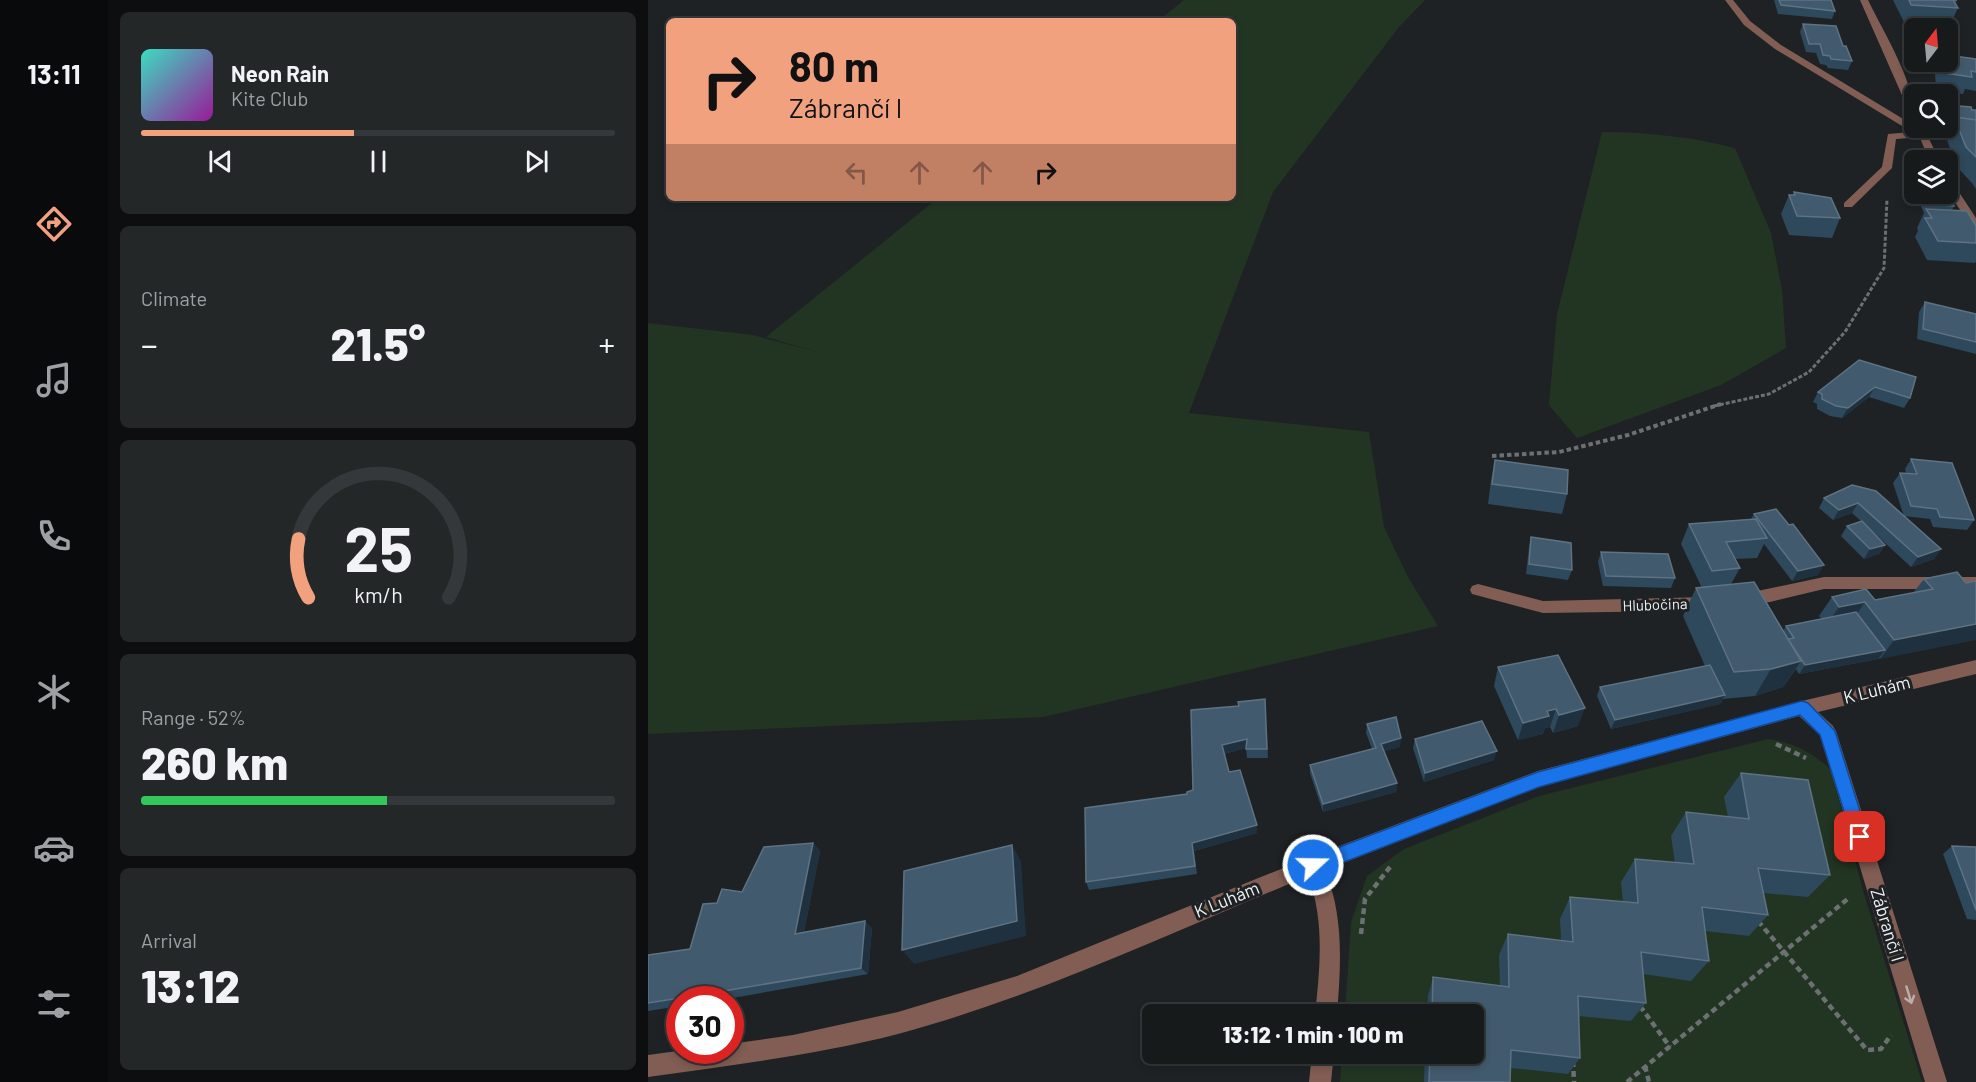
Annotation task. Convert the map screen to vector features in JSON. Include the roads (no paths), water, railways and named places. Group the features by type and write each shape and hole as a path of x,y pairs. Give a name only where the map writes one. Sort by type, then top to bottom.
{"street":[{"path":"1730,0 1747,23 1778,47 1904,121"},
{"path":"1864,0 1904,86"},
{"path":"1848,205 1887,168 1891,136 1904,134"},
{"path":"1958,199 1976,226"},
{"name":"Hlubočina","path":"1478,590 1543,607 1681,606 1770,596 1824,583 1976,583"},
{"name":"K Luhám","path":"648,1066 793,1046 898,1023 1017,986 1313,865 1538,779 1802,708 1976,667"},
{"name":"Zábrančí I","path":"1802,708 1827,731 1936,1082"},
{"path":"1313,865 1321,880 1327,905 1330,974 1327,1004"},
{"path":"1320,1082 1322,1064"}]}
